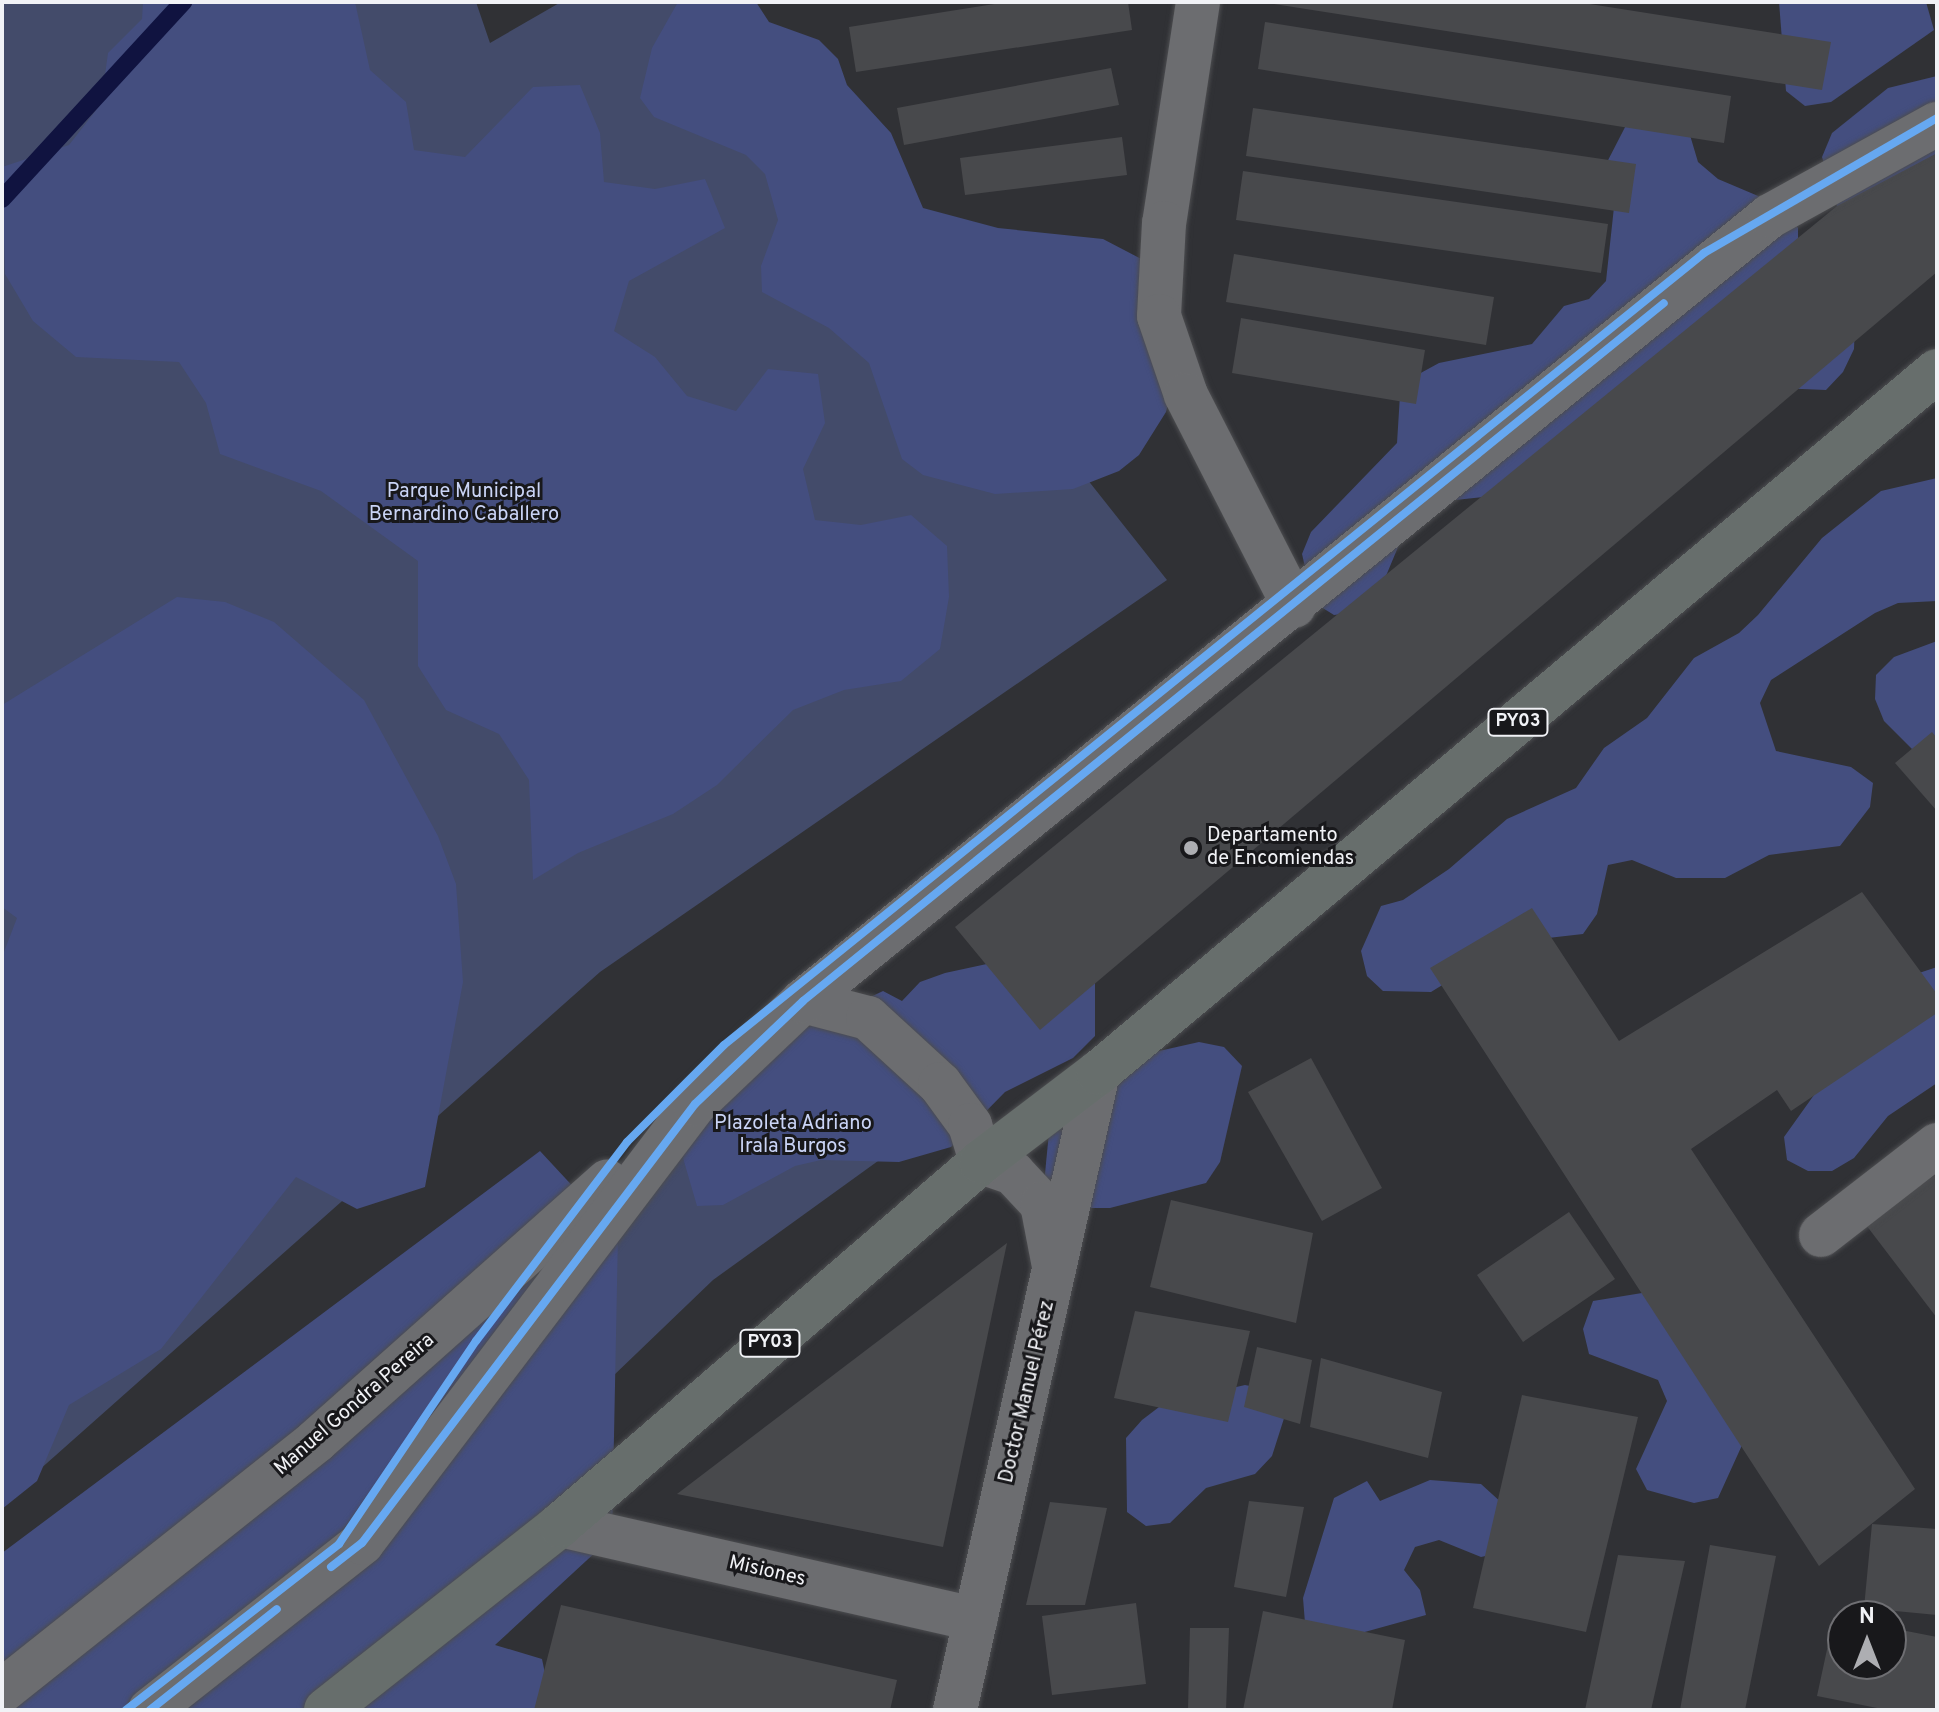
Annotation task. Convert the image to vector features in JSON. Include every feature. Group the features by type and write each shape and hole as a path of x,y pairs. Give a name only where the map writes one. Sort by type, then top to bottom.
{"highway":[{"name":"PY03","path":"326,1710 560,1525 981,1162 1098,1073 1937,371"}],"street":[{"path":"1198,2 1164,223 1159,316 1186,395 1294,606"},
{"path":"150,1710 362,1543 695,1104 803,1001 1294,606 1770,216 1937,124"},
{"path":"803,1001 868,1018 940,1084 970,1125 981,1162 1013,1173 1042,1204 1055,1275"},
{"name":"Doctor Manuel Pérez","path":"955,1710 1098,1073"},
{"name":"Manuel Gondra Pereira","path":"2,1691 316,1441 695,1104"},
{"path":"1821,1235 1937,1145"},
{"name":"Misiones","path":"560,1525 975,1619"}],"green space":[{"name":"Parque Municipal Bernardino Caballero","path":"2,2 476,2 490,43 561,2 753,2 817,138 1167,580 600,972 2,1503"},
{"path":"143,2 355,2 370,70 406,102 414,150 465,157 533,87 580,85 600,133 604,182 655,189 705,179 725,228 629,281 614,331 655,357 687,396 736,411 768,369 818,374 825,423 803,469 815,520 861,525 911,515 947,546 949,597 940,649 901,681 844,690 793,710 717,785 673,814 578,853 533,880 529,780 499,734 446,710 418,666 418,561 321,491 220,454 206,403 179,362 76,357 33,321 5,274 2,167 69,145 101,104 108,53 142,19"},
{"path":"678,2 756,2 769,22 819,40 838,59 847,85 891,133 923,208 998,228 1103,239 1149,263 1173,386 1166,412 1139,455 1119,471 1073,489 995,494 923,475 902,459 869,363 829,328 762,292 761,266 778,220 765,174 746,155 654,117 640,98 652,48"},
{"path":"1779,2 1926,2 1934,30 1831,102 1805,106 1786,91"},
{"path":"1937,76 1937,216 1837,206 1822,157 1832,133 1888,88"},
{"path":"1639,100 1684,115 1698,162 1718,179 1784,207 1798,228 1798,253 1855,323 1854,349 1843,372 1826,390 1777,388 1521,493 1446,501 1406,528 1378,595 1359,612 1334,615 1313,602 1302,554 1311,532 1397,443 1400,395 1417,375 1439,363 1532,344 1564,306 1589,299 1606,281 1614,207 1604,168"},
{"path":"1937,478 1937,601 1898,603 1875,613 1771,680 1760,703 1776,751 1851,767 1873,783 1870,807 1840,846 1769,855 1725,878 1676,878 1632,860 1608,865 1597,914 1583,934 1512,942 1431,992 1383,991 1367,976 1361,951 1381,906 1403,900 1449,869 1507,819 1576,788 1604,748 1647,718 1694,658 1739,633 1758,615 1822,538 1881,491"},
{"path":"177,597 225,602 274,622 364,700 438,836 456,884 463,982 425,1187 357,1209 296,1177 161,1349 69,1405 37,1481 2,1509 2,957 17,918 2,907 2,705"},
{"path":"1937,641 1937,752 1919,756 1884,721 1875,699 1876,675 1894,657"},
{"path":"1047,951 1095,958 1095,1036 1073,1058 1005,1092 951,1147 899,1162 821,1160 795,1166 723,1205 697,1206 683,1158 689,1106 704,1077 883,991 902,1001 920,982 945,973"},
{"path":"1937,967 1937,1083 1888,1116 1854,1158 1832,1171 1808,1171 1787,1160 1784,1137 1814,1095 1916,974"},
{"path":"1199,1042 1224,1047 1242,1066 1220,1162 1206,1183 1110,1208 1085,1208 1044,1184 1049,1132 1150,1053"},
{"name":"Plazoleta Adriano Irala Burgos","path":"704,1128 896,1148 713,1280 561,1426 618,1235"},
{"path":"540,1151 618,1235 612,1537 495,1645 542,1659 547,1683 540,1710 2,1710 2,1553"},
{"path":"1642,1293 1748,1432 1718,1498 1694,1503 1647,1490 1636,1469 1667,1401 1658,1380 1589,1354 1583,1329 1593,1301"},
{"path":"1245,1385 1270,1390 1287,1409 1272,1456 1255,1474 1206,1488 1170,1523 1146,1526 1127,1512 1126,1438 1142,1420 1163,1404"},
{"path":"1430,1480 1481,1484 1503,1504 1504,1552 1481,1557 1439,1540 1415,1547 1404,1570 1420,1590 1426,1615 1307,1648 1303,1598 1334,1498 1367,1481 1380,1501"}],"building":[{"path":"1007,2 1128,2 1132,30 856,72 849,27"},
{"path":"1577,2 1831,42 1822,90 1274,4"},
{"path":"1265,22 1731,96 1724,143 1258,69"},
{"path":"1111,68 1119,105 904,145 897,108"},
{"path":"1253,108 1636,164 1629,213 1246,156"},
{"path":"1122,137 1127,175 965,195 960,158"},
{"path":"1937,153 1937,272 1040,1030 955,927 1837,206"},
{"path":"1243,171 1608,224 1601,273 1236,220"},
{"path":"1234,254 1494,297 1486,345 1226,302"},
{"path":"1241,318 1425,350 1416,404 1232,373"},
{"path":"1932,732 1937,738 1937,811 1895,763"},
{"path":"1862,892 1937,994 1937,1013 1791,1111 1777,1090 1691,1149 1915,1489 1819,1566 1430,968 1532,908 1619,1041"},
{"path":"1311,1058 1382,1188 1322,1221 1248,1092"},
{"path":"1937,1174 1937,1318 1863,1221"},
{"path":"1171,1200 1313,1233 1296,1323 1150,1287"},
{"path":"1569,1212 1615,1279 1523,1342 1477,1275"},
{"path":"1007,1243 943,1547 677,1494"},
{"path":"1135,1311 1250,1331 1228,1422 1114,1398"},
{"path":"1257,1347 1312,1360 1300,1424 1244,1407"},
{"path":"1321,1358 1442,1392 1428,1458 1310,1427"},
{"path":"1522,1395 1638,1417 1586,1632 1473,1608"},
{"path":"1249,1501 1304,1507 1286,1597 1234,1587"},
{"path":"1050,1502 1107,1508 1085,1605 1026,1605"},
{"path":"1872,1524 1937,1529 1937,1615 1907,1612 1907,1600 1865,1600"},
{"path":"1710,1545 1776,1556 1745,1710 1680,1710"},
{"path":"1618,1555 1685,1561 1651,1710 1585,1710"},
{"path":"1136,1603 1146,1684 1052,1695 1042,1616"},
{"path":"561,1605 897,1680 890,1710 534,1710"},
{"path":"1263,1611 1405,1640 1392,1710 1243,1710"},
{"path":"1190,1628 1229,1628 1226,1710 1188,1710"},
{"path":"1907,1631 1937,1637 1937,1710 1887,1710 1817,1696 1827,1650 1827,1680 1907,1680"}],"waterway":[{"path":"2,199 183,2"}],"cycle path":[{"path":"126,1710 339,1544 476,1341 627,1142 724,1045 1704,253 1937,118"},
{"path":"331,1567 362,1543 695,1104 803,1001 1664,303"},
{"path":"150,1710 277,1609"}],"place":[{"name":"Departamento de Encomiendas","path":"1191,848"}]}
